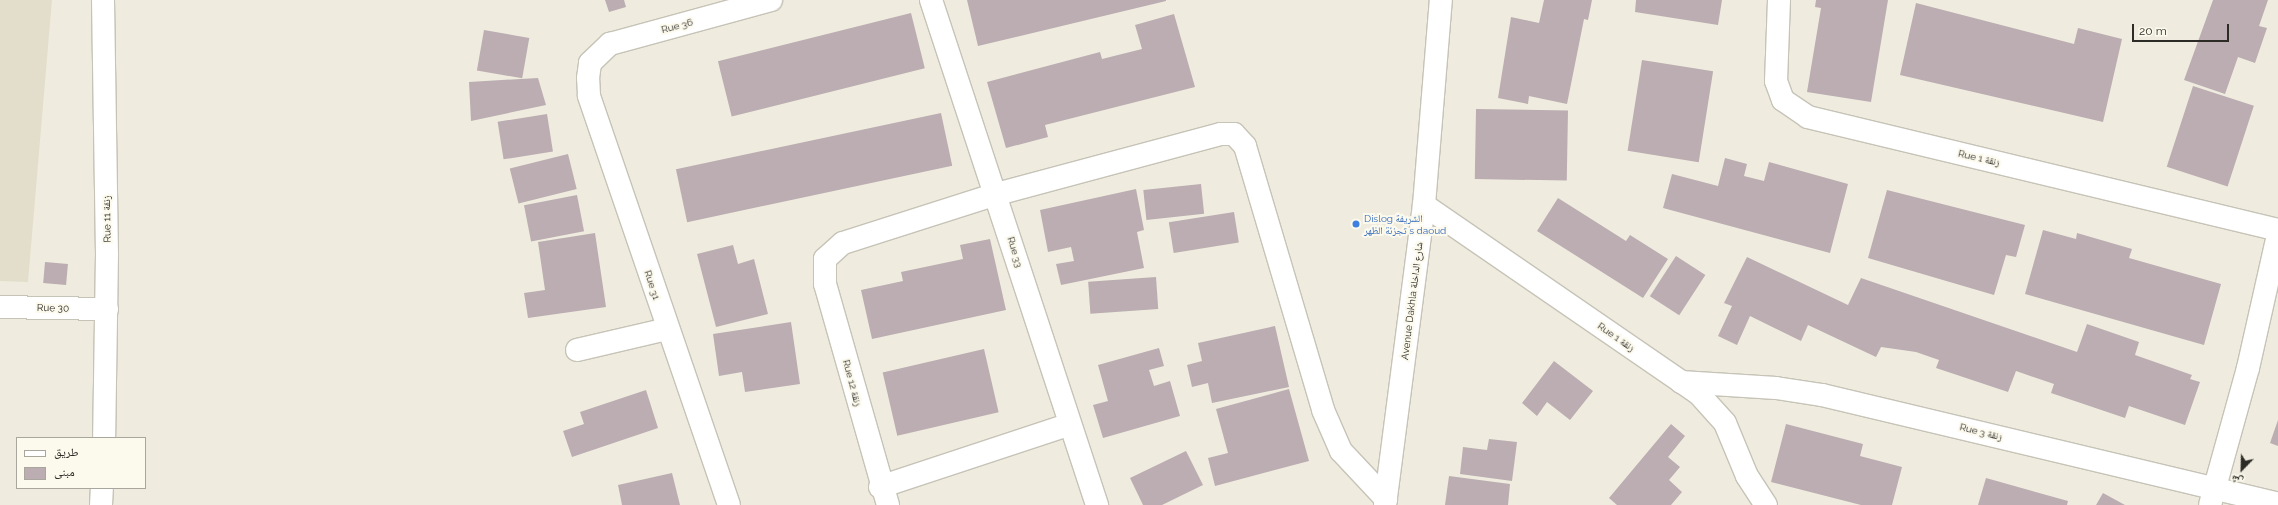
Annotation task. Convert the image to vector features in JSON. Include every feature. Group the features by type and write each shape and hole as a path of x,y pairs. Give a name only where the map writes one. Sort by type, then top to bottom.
{"street":[{"name":"Rue 11 زنقة","path":"102,0 107,309 104,437"},
{"name":"Rue 36","path":"590,63 610,44 771,0"},
{"name":"Rue 33","path":"931,0 997,194 1068,425 1097,505"},
{"name":"Avenue Dakhla شارع الداخلة","path":"1385,502 1424,205 1441,0"},
{"name":"Rue 1 زنقة","path":"1779,0 1776,81 1783,100 1808,117 2278,230"},
{"name":"Rue 31","path":"590,63 589,95 667,329 706,432 729,505"},
{"path":"997,194 1221,134 1234,134 1245,146 1323,410 1341,451 1385,502"},
{"name":"Rue 12 زنقة","path":"884,496 825,284 825,259 843,243 997,194"},
{"name":"Rue 1 زنقة","path":"1424,205 1681,382 1712,407 1725,422 1735,440 1747,476 1766,505"},
{"path":"2213,497 2278,235"},
{"name":"Rue 30","path":"0,307 107,309"},
{"path":"577,350 667,329"},
{"name":"Rue 3 زنقة","path":"1681,382 1760,386 1822,395 2213,497 2278,504"},
{"path":"884,496 1068,425"},
{"path":"101,505 102,489"}],"shaded area":[{"path":"0,0 52,0 28,282 0,281"}],"building":[{"path":"605,0 624,0 626,7 609,12"},
{"path":"967,0 1166,0 1166,1 978,46"},
{"path":"1544,0 1592,0 1588,20 1584,19 1567,104 1529,96 1528,104 1498,98 1511,17 1539,23"},
{"path":"1636,0 1722,0 1718,25 1635,12"},
{"path":"1816,0 1888,0 1871,102 1807,92 1821,8 1815,7"},
{"path":"2213,0 2268,0 2259,26 2267,28 2255,63 2238,57 2225,94 2184,80"},
{"path":"1916,3 2074,44 2078,28 2122,39 2103,122 1900,75"},
{"path":"911,13 925,68 732,116 718,61"},
{"path":"1174,14 1195,87 1045,125 1048,137 1006,148 987,82 1100,52 1102,59 1142,49 1135,25"},
{"path":"484,30 529,38 522,78 477,70"},
{"path":"1642,60 1713,71 1699,162 1628,151"},
{"path":"538,78 546,105 471,121 469,82"},
{"path":"2193,86 2254,106 2228,187 2167,167"},
{"path":"1476,109 1568,111 1567,181 1475,179"},
{"path":"941,113 952,166 687,222 676,169"},
{"path":"547,114 553,152 504,159 498,122"},
{"path":"568,154 577,189 518,203 510,169"},
{"path":"1725,158 1747,164 1744,176 1764,181 1769,162 1848,184 1830,253 1663,208 1672,174 1718,186"},
{"path":"1201,184 1204,214 1146,220 1143,190"},
{"path":"1136,189 1144,230 1137,232 1144,268 1061,285 1056,264 1074,261 1071,247 1048,252 1040,210"},
{"path":"1887,190 2025,225 2016,257 2006,255 1994,295 1868,258"},
{"path":"577,195 584,231 531,242 524,205"},
{"path":"1558,198 1626,241 1630,235 1668,259 1643,298 1537,231"},
{"path":"1234,212 1239,243 1174,253 1169,222"},
{"path":"2043,230 2076,239 2077,233 2132,249 2129,258 2221,284 2204,345 2025,294"},
{"path":"595,233 606,307 528,318 524,293 545,290 538,242"},
{"path":"990,239 1006,310 872,339 861,290 903,281 901,272 963,259 960,245"},
{"path":"733,245 738,264 754,259 768,314 716,327 697,254"},
{"path":"1676,256 1705,275 1679,315 1650,296"},
{"path":"1747,257 1848,305 1861,278 2077,352 2087,324 2139,342 2135,355 2192,375 2190,379 2200,382 2185,425 2129,406 2125,418 2051,393 2054,384 2016,371 2008,392 1936,368 1939,360 1916,352 1881,347 1876,357 1808,325 1801,341 1750,316 1737,345 1718,336 1732,306 1724,303"},
{"path":"45,262 68,264 66,285 43,283"},
{"path":"1156,277 1158,309 1090,314 1088,282"},
{"path":"791,322 800,384 745,392 742,372 719,376 713,334"},
{"path":"1275,326 1289,387 1212,403 1208,383 1192,387 1187,365 1202,361 1198,343"},
{"path":"1159,348 1164,366 1149,370 1154,386 1170,381 1180,416 1103,438 1093,405 1108,401 1098,365"},
{"path":"984,349 999,412 897,436 883,372"},
{"path":"1554,361 1593,391 1570,420 1547,402 1537,416 1522,403"},
{"path":"1289,389 1309,461 1215,486 1208,458 1228,453 1216,409"},
{"path":"646,390 658,428 572,457 563,431 584,424 580,412"},
{"path":"2278,420 2278,446 2270,443"},
{"path":"1671,424 1685,436 1668,457 1680,467 1669,480 1682,492 1671,505 1617,505 1609,498"},
{"path":"1786,424 1863,444 1860,456 1902,467 1892,505 1861,505 1771,482"},
{"path":"1489,439 1517,442 1512,481 1460,474 1463,447 1487,450"},
{"path":"1186,451 1203,485 1162,505 1143,505 1130,478"},
{"path":"672,473 680,505 622,505 618,485"},
{"path":"1449,476 1510,484 1508,505 1445,505"},
{"path":"1986,478 2068,501 2067,505 1978,505"},
{"path":"2103,493 2125,505 2096,505"}],"place":[{"name":"Dislog الشريفة تجزئة الظهر s daoud","path":"1356,224"}]}
